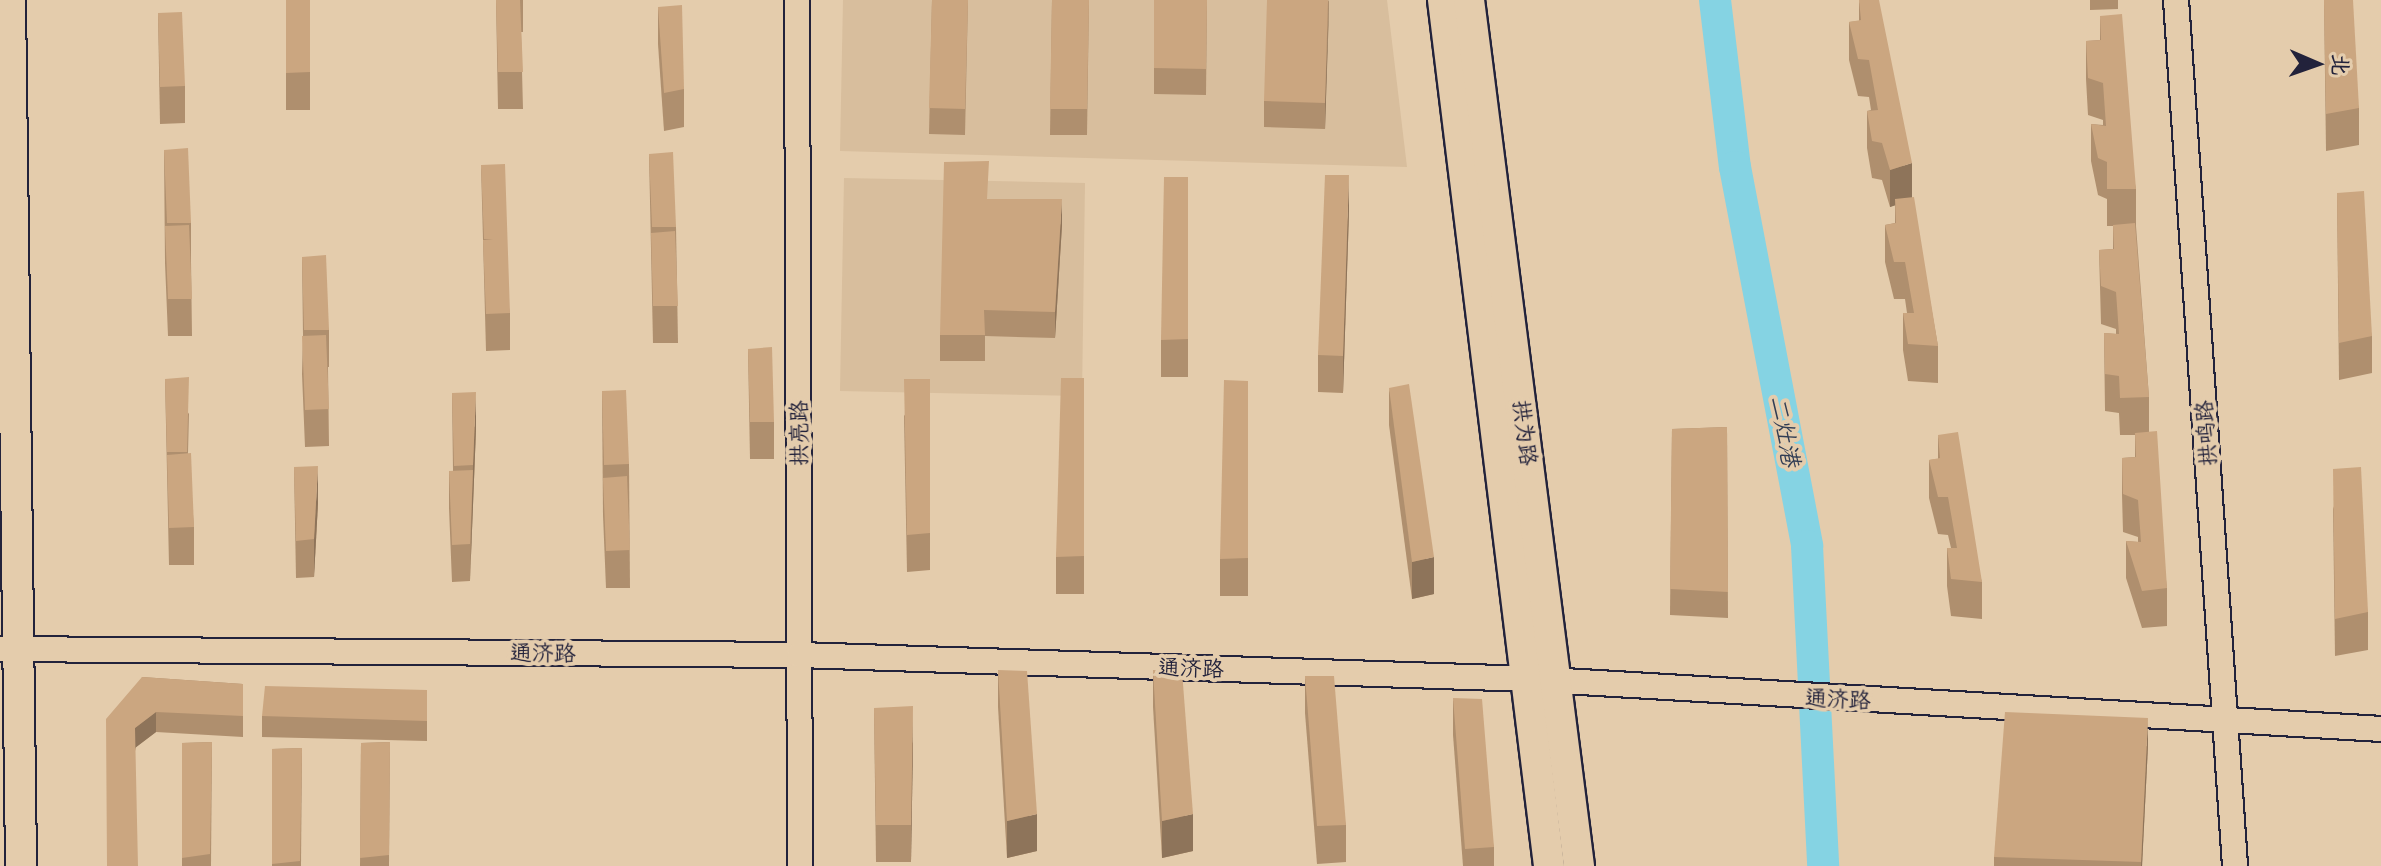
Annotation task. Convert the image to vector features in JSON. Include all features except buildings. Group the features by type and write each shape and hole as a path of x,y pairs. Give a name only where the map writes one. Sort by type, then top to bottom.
{"main road":[{"path":"10,0 9,649 21,866"},
{"name":"拱为路","path":"1443,0 1544,680 1579,866"},
{"name":"拱为路","path":"1469,0 1544,680 1549,866"},
{"path":"0,795 1,866"}],"street":[{"name":"拱亮路","path":"797,0 800,866"},
{"name":"拱鸣路","path":"2176,0 2235,866"},
{"name":"通济路","path":"9,649 799,655 1544,680 2227,723 2381,729"}],"shaded area":[{"path":"843,0 1387,0 1407,167 840,151"},
{"path":"844,178 1085,183 1082,396 840,391"}],"waterway":[{"name":"二灶港","path":"1715,0 1735,167 1807,546 1823,866"}]}
